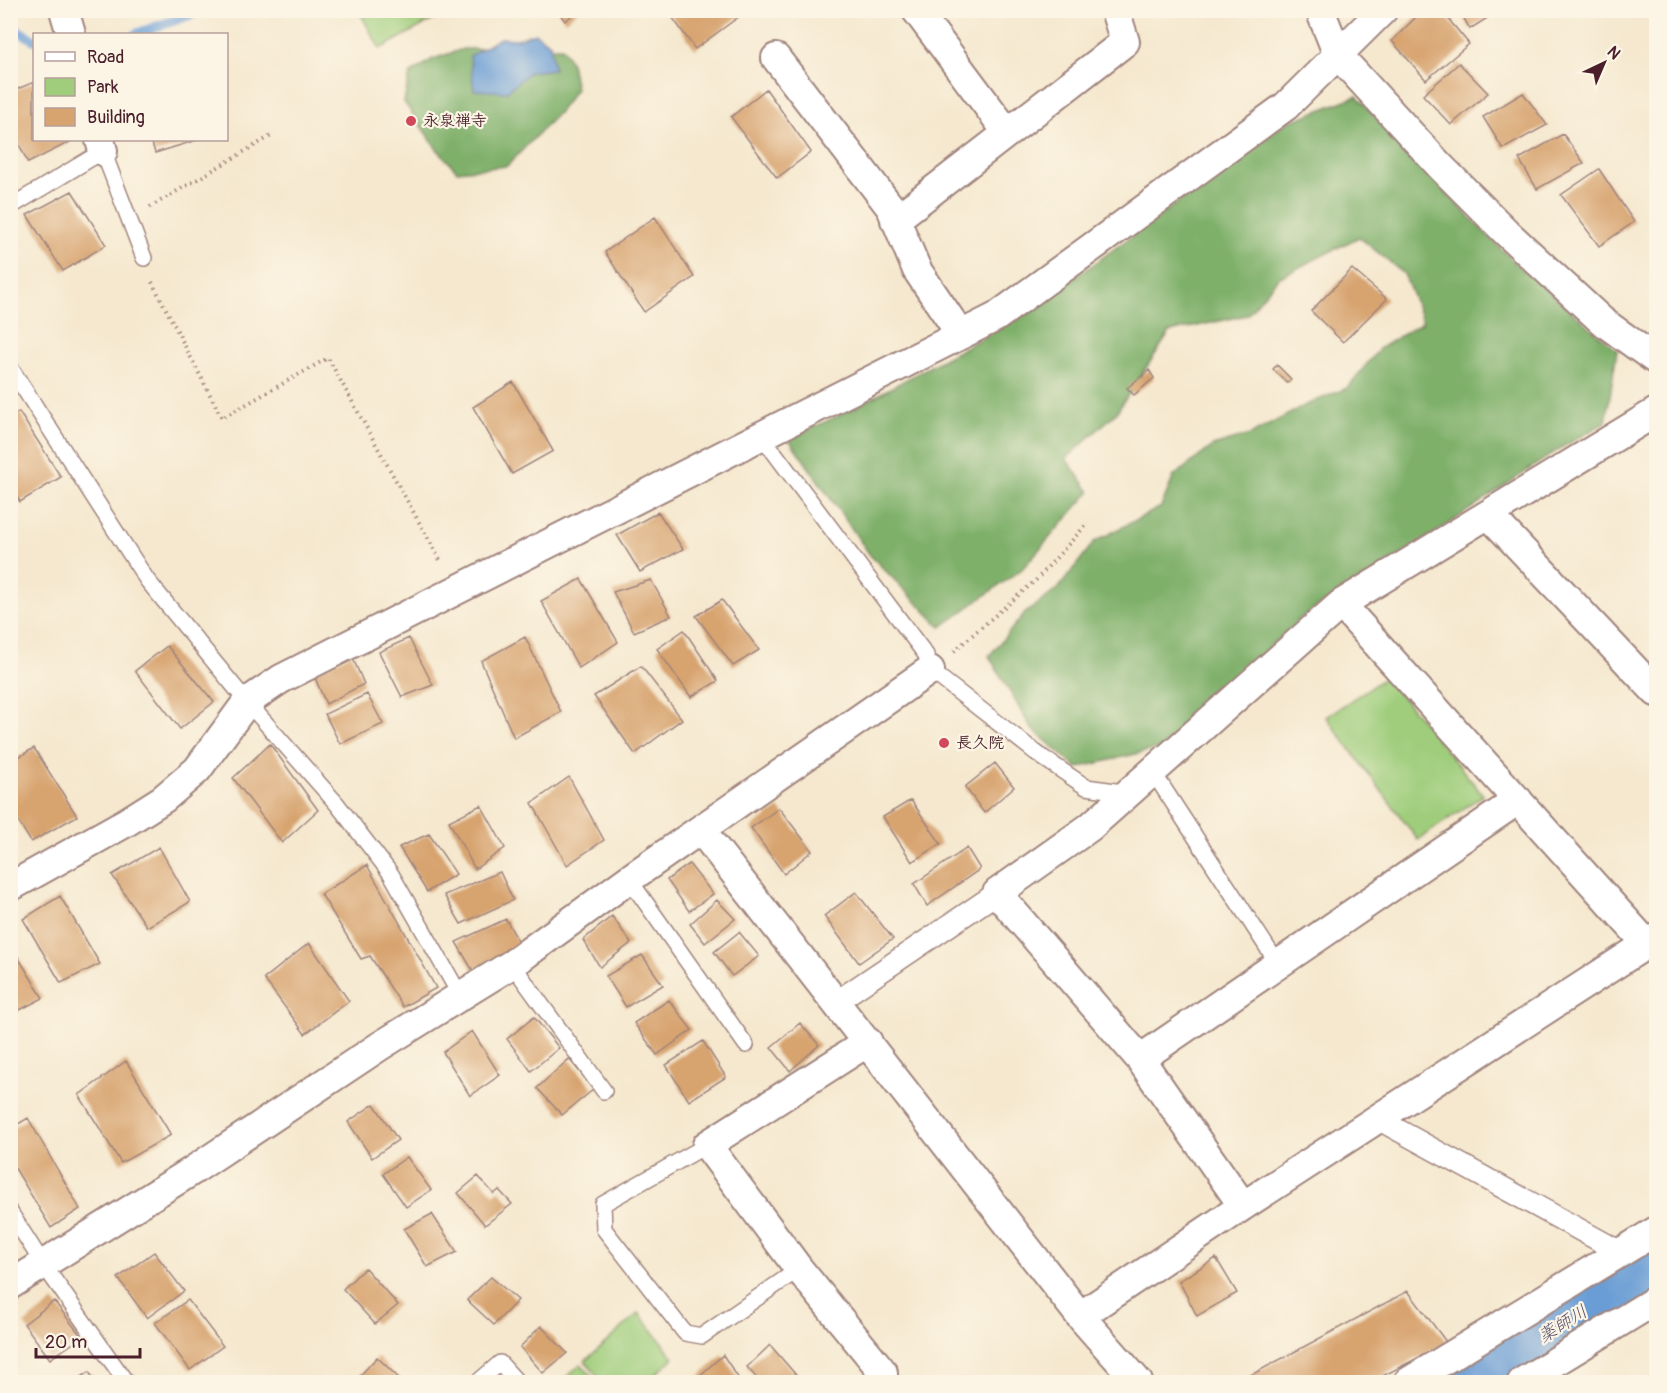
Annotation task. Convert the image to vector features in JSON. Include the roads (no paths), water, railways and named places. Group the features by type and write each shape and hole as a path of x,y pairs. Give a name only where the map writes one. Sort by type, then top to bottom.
{"street":[{"path":"64,10 71,33"},
{"path":"916,10 1007,132"},
{"path":"895,220 1125,42 1114,10"},
{"path":"1320,10 1338,55 1440,166 1508,234 1602,321 1656,360"},
{"path":"10,887 125,823 163,799 197,770 247,702 309,662 457,590 996,317 1286,106 1383,10"},
{"path":"776,58 891,208 917,270 961,335"},
{"path":"836,1002 1090,827 1341,604 1489,515 1651,425"},
{"path":"1489,515 1656,692"},
{"path":"1080,1316 1243,1206 1652,941 1518,800 1341,604"},
{"path":"10,1286 192,1171 460,995 512,964 629,879 930,670"},
{"path":"1140,1059 1518,800"},
{"path":"701,830 1080,1316 1138,1383"},
{"path":"997,893 1140,1059 1243,1206"},
{"path":"868,1042 707,1145 799,1269 883,1372 884,1383"},
{"path":"1378,1119 1622,1253"},
{"path":"1408,1383 1656,1232"},
{"path":"1522,1383 1656,1300"}],"lane":[{"path":"10,207 102,145 144,258"},
{"path":"10,367 147,580 247,702 337,804 391,874 460,995"},
{"path":"760,435 926,655 930,670 1039,755 1086,787 1130,793"},
{"path":"1153,772 1278,964"},
{"path":"629,879 746,1045"},
{"path":"512,964 604,1090"},
{"path":"707,1145 603,1204 603,1229 686,1332 702,1336 799,1269"},
{"path":"10,1212 43,1264 126,1383"},
{"path":"478,1383 500,1363 517,1383"}],"water":[{"path":"535,33 550,44 554,69 530,72 506,92 474,90 470,56 500,38 517,39"}],"waterway":[{"path":"139,33 203,10"},
{"path":"10,26 33,39"},
{"name":"薬師川","path":"1469,1382 1656,1265"}],"place":[{"name":"永泉禅寺","path":"411,121"},
{"name":"長久院","path":"944,743"}]}
